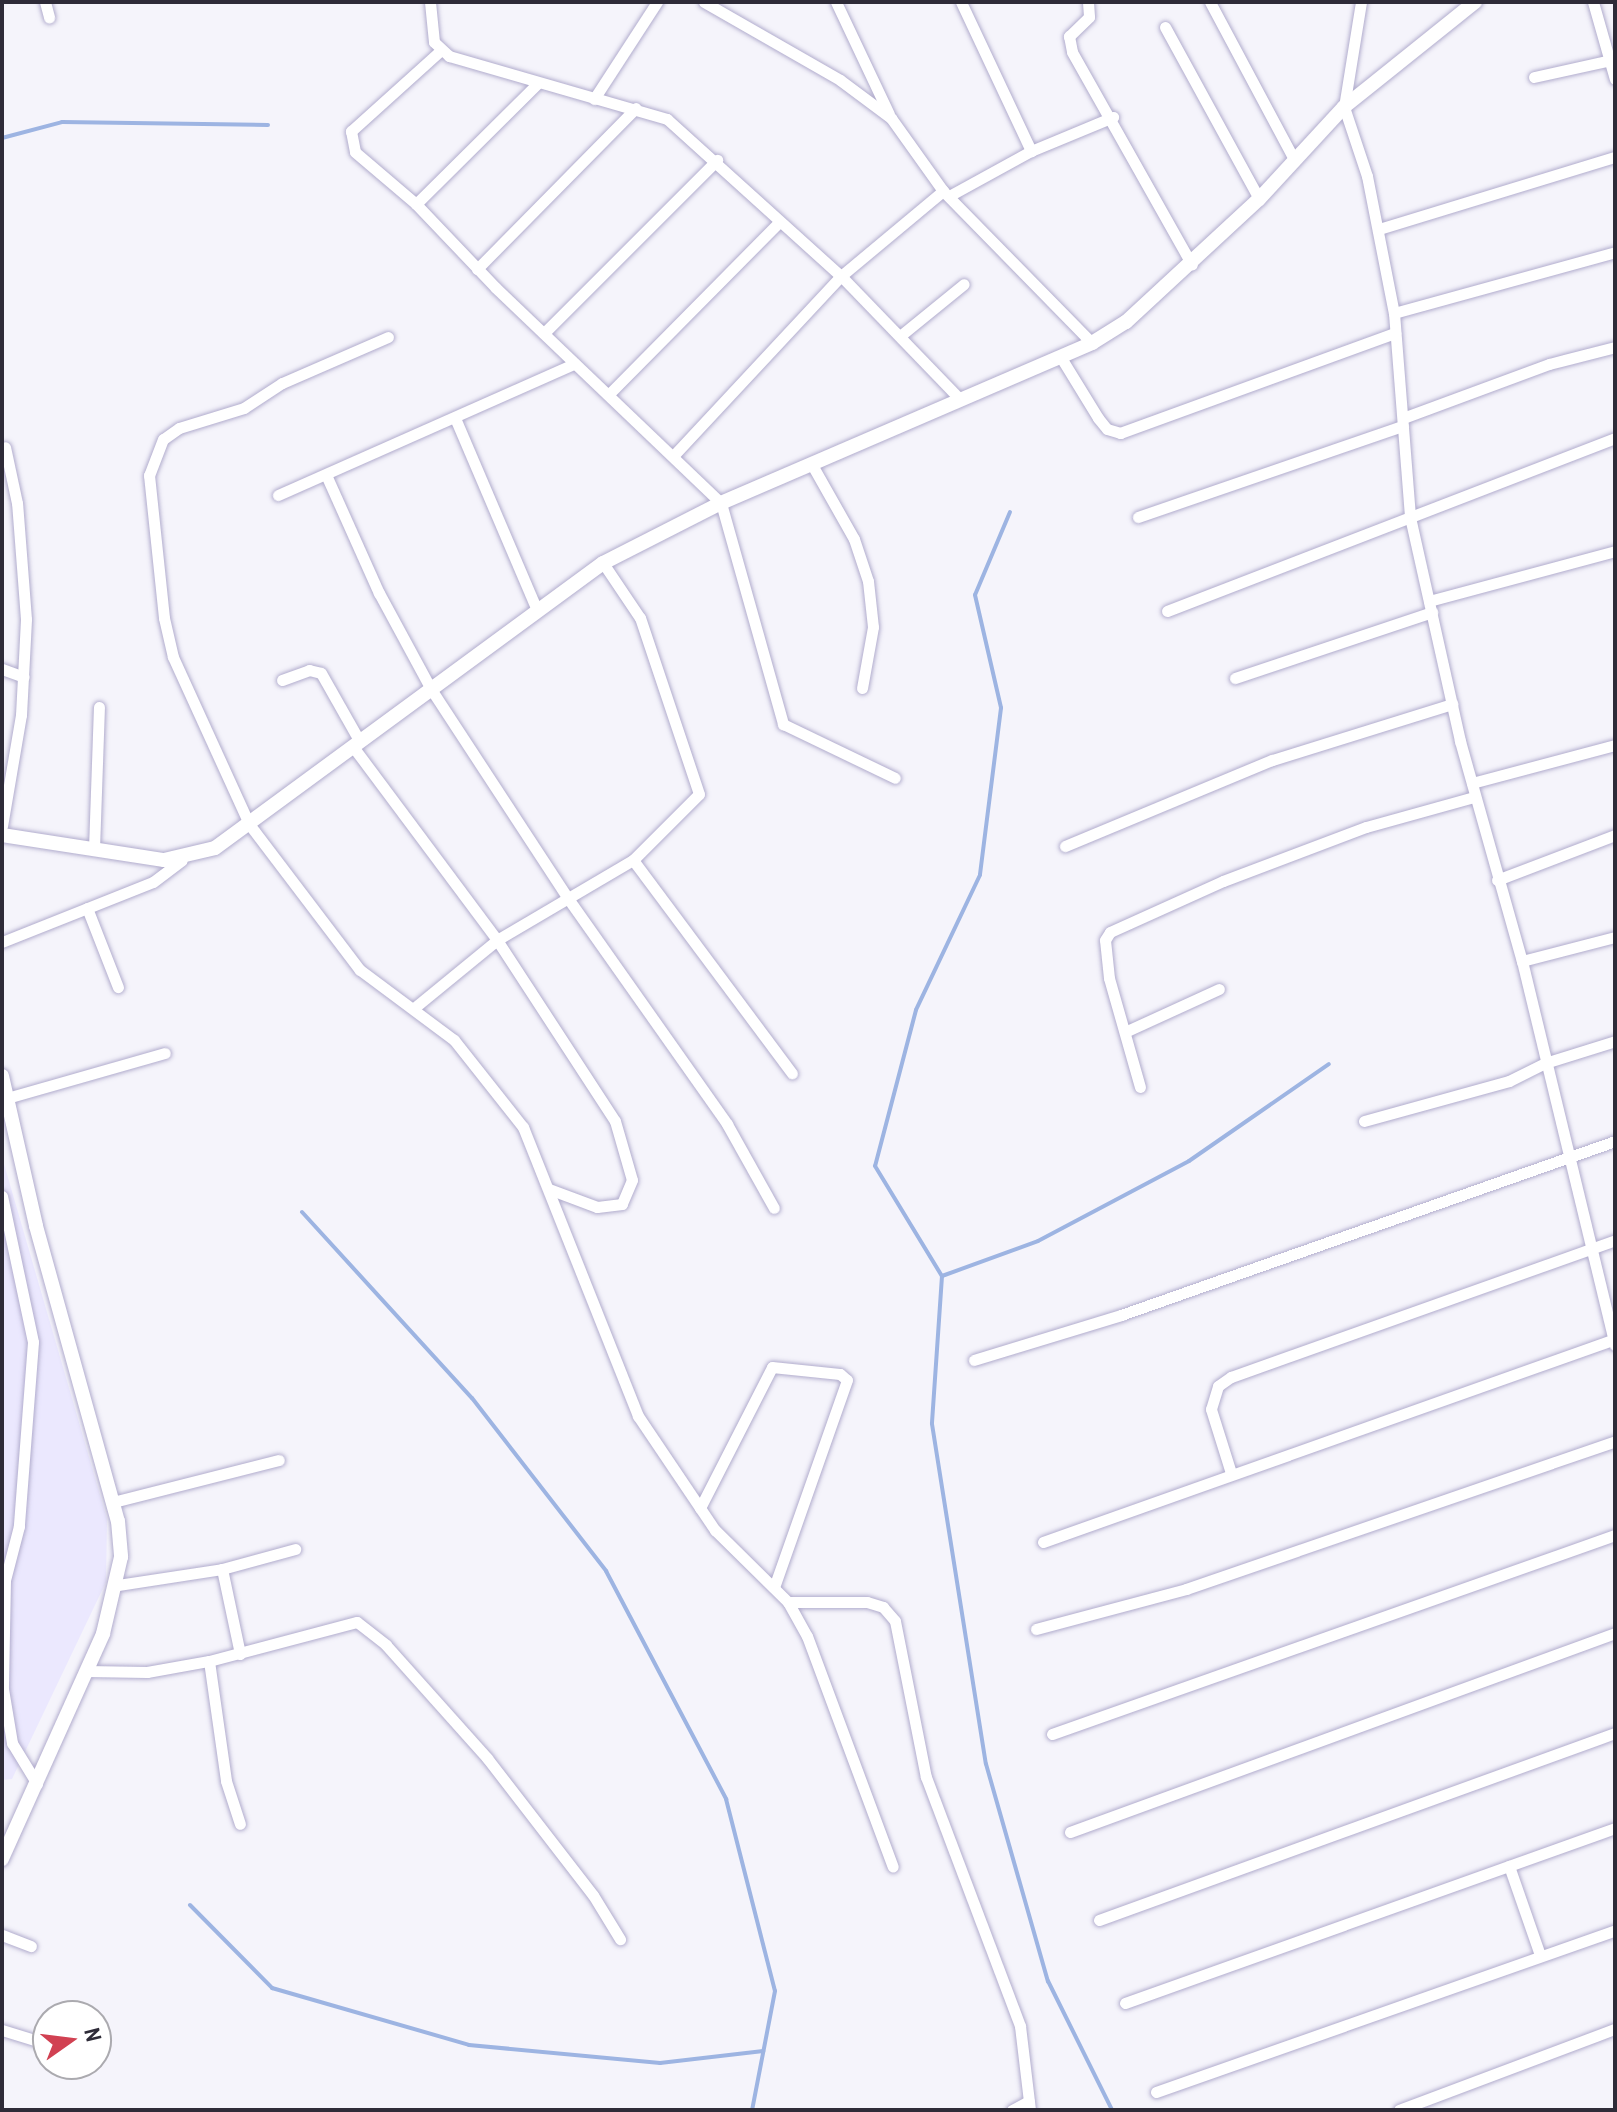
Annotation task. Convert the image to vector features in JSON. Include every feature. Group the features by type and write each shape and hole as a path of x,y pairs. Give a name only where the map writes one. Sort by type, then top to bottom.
{"street":[{"path":"45,2 49,17"},
{"path":"430,2 432,35 440,51 468,64 667,119 717,160 779,222 841,276 959,398"},
{"path":"594,99 657,2"},
{"path":"704,2 840,80 891,118"},
{"path":"836,2 891,118 946,194 1092,343"},
{"path":"961,2 1031,151"},
{"path":"1088,2 1089,17 1069,36 1069,44 1113,117 1192,265"},
{"path":"1210,2 1295,161"},
{"path":"1043,1542 1159,1504 1231,1473 1615,1341 1522,961 1474,797 1410,517 1394,313 1379,229 1344,107 1361,2"},
{"path":"2,942 153,882 182,860 215,848 357,745 536,608 603,563 721,503 1092,343 1150,304 1259,199 1344,107 1475,2"},
{"path":"1593,2 1612,59 1615,79"},
{"path":"1165,27 1259,199"},
{"path":"440,51 351,131 349,141 355,152 416,204 477,269 574,364 610,393 721,503 783,724 895,778"},
{"path":"1534,77 1612,59"},
{"path":"416,204 538,83"},
{"path":"477,269 636,108"},
{"path":"674,455 841,276 946,194 1031,151 1113,117"},
{"path":"1379,229 1615,157"},
{"path":"544,333 717,160"},
{"path":"610,393 779,222"},
{"path":"1394,313 1615,252"},
{"path":"900,336 964,284"},
{"path":"1060,356 1098,418 1107,429 1120,433 1395,333"},
{"path":"388,337 282,383 244,408 179,428 163,439 149,475 164,618 173,657 249,824 360,970 386,994 414,1008 454,1040 523,1127 638,1416 700,1508 788,1602 822,1669 893,1867"},
{"path":"1138,517 1403,422 1549,364 1615,347"},
{"path":"278,495 327,477 574,364"},
{"path":"455,418 536,608"},
{"path":"1167,611 1615,438"},
{"path":"2,826 24,677 23,565 5,447"},
{"path":"811,463 854,539 868,581 873,627 862,688"},
{"path":"327,477 379,593 431,689 567,897 727,1124 774,1208"},
{"path":"1235,678 1430,607 1615,551"},
{"path":"414,1008 497,940 633,860 699,794 640,618 603,563"},
{"path":"2,669 24,677"},
{"path":"282,680 309,670 321,673 357,745 497,940 602,1094 627,1156 631,1193 622,1204 597,1207 549,1189"},
{"path":"1065,846 1272,760 1452,704"},
{"path":"94,849 99,707"},
{"path":"1472,783 1615,745"},
{"path":"1140,1087 1127,1031 1107,968 1105,940 1110,932 1223,881 1366,827 1474,797"},
{"path":"2,835 182,860"},
{"path":"1497,880 1615,835"},
{"path":"633,860 792,1073"},
{"path":"87,908 118,987"},
{"path":"1522,961 1615,937"},
{"path":"1127,1031 1219,989"},
{"path":"1364,1121 1509,1081 1545,1063 1615,1041"},
{"path":"7,1098 165,1053"},
{"path":"2,1076 36,1226 113,1502 121,1541 118,1585 86,1671 2,1859"},
{"path":"974,1360 1360,1232 1570,1154 1615,1141"},
{"path":"2,1196 33,1342 19,1526 5,1580 3,1689 12,1743 37,1784"},
{"path":"1231,1473 1211,1409 1218,1386 1231,1377 1615,1240"},
{"path":"700,1508 772,1367 840,1374 847,1380 774,1587"},
{"path":"1036,1629 1186,1589 1615,1441"},
{"path":"113,1502 279,1460"},
{"path":"1052,1734 1615,1535"},
{"path":"118,1585 222,1569 295,1549"},
{"path":"222,1569 240,1654"},
{"path":"788,1602 867,1602 883,1607 895,1621 926,1777 1020,2026 1029,2105 1012,2110"},
{"path":"86,1671 147,1672 209,1661 343,1623 357,1622 369,1629 530,1810 620,1939"},
{"path":"1070,1832 1615,1633"},
{"path":"209,1661 224,1768 240,1824"},
{"path":"1099,1920 1615,1733"},
{"path":"1125,2003 1615,1828"},
{"path":"1509,1866 1540,1955"},
{"path":"1156,2092 1615,1930"},
{"path":"2,1935 31,1946"},
{"path":"1399,2110 1615,2029"},
{"path":"2,2030 32,2039"}],"shaded area":[{"path":"2,1157 107,1519 106,1582 12,1779 2,1780"}],"waterway":[{"path":"2,138 62,122 268,125"},
{"path":"1010,512 975,595 1001,708 980,875 916,1010 875,1166 942,1276 932,1424 986,1764 1048,1981 1112,2110"},
{"path":"942,1276 1038,1241 1189,1161 1329,1064"},
{"path":"302,1212 472,1398 606,1571 726,1799 775,1991 752,2110"},
{"path":"190,1905 272,1988 469,2045 660,2063 763,2051"}]}
